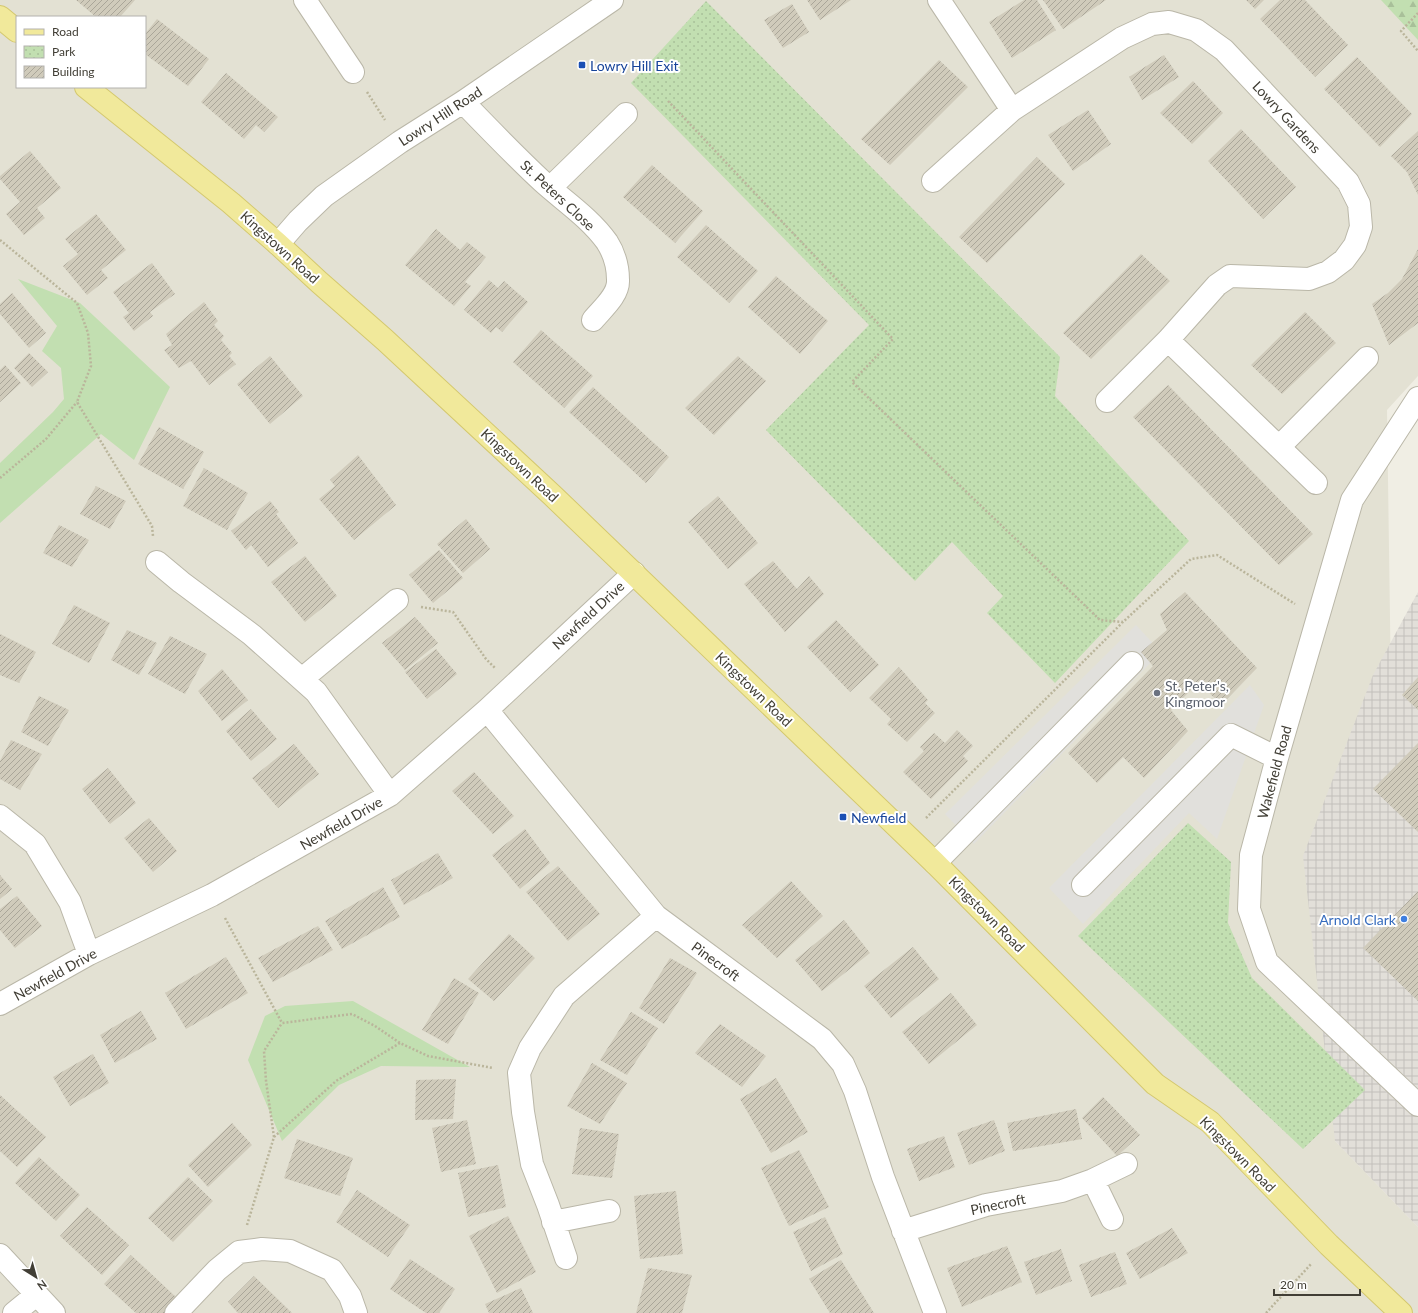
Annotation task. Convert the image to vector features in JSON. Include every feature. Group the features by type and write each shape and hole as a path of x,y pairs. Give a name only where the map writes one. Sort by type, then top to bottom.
{"main road":[{"path":"0,17 16,30"},
{"name":"Kingstown Road","path":"87,88 225,198 401,355 634,573 908,836 1155,1084 1210,1122 1329,1245 1401,1313"}],"street":[{"path":"305,0 354,72"},
{"name":"Lowry Hill Road","path":"278,244 298,221 320,200 400,142 463,102 612,0"},
{"path":"939,0 1012,110"},
{"name":"Lowry Gardens","path":"932,182 1012,110 1122,38 1152,24 1169,22 1196,30 1224,50 1348,182 1359,204 1361,227 1356,245 1344,260 1328,272 1309,279 1230,276 1217,285 1168,340 1107,401"},
{"name":"St. Peters Close","path":"463,102 503,144 550,188 589,221 607,242 614,257 618,281 616,293 592,320"},
{"path":"550,188 626,114"},
{"path":"1168,340 1316,483"},
{"path":"1279,447 1367,358"},
{"name":"Wakefield Road","path":"1418,398 1352,500 1277,758 1251,855 1249,909 1267,962 1418,1105"},
{"path":"157,562 180,582 252,635 316,692 390,795"},
{"name":"Newfield Drive","path":"0,1004 89,954 212,895 390,795 487,710 634,573"},
{"path":"302,679 397,600"},
{"path":"935,863 1132,663"},
{"name":"Pinecroft","path":"487,710 656,916 822,1039 843,1064 855,1091 883,1177 935,1313"},
{"path":"1083,886 1231,735 1277,758"},
{"path":"0,816 35,844 70,902 89,954"},
{"path":"566,1258 532,1164 523,1112 519,1073 530,1048 564,996 656,916"},
{"name":"Pinecroft","path":"903,1231 986,1205 1062,1191 1093,1180 1126,1164"},
{"path":"1093,1180 1112,1220"},
{"path":"554,1222 609,1211"},
{"path":"176,1313 217,1270 239,1252 262,1249 290,1251 332,1270 350,1296 356,1313"},
{"path":"0,1255 54,1313"},
{"path":"14,1313 36,1295"}],"path":[{"path":"1418,13 1401,31 1418,51"},
{"path":"354,72 400,142"},
{"path":"668,101 893,338 852,382 1100,620 1123,622"},
{"path":"0,240 77,303 88,333 91,366 78,402 46,439 0,478"},
{"path":"78,402 152,526 157,562"},
{"path":"908,836 1123,622 1191,559 1217,555 1318,617"},
{"path":"397,600 412,605 453,612 486,659 512,686"},
{"path":"212,895 282,1023"},
{"path":"282,1023 352,1014 375,1026 400,1043 428,1056 519,1073"},
{"path":"239,1252 274,1137 266,1081 264,1052 282,1023"},
{"path":"274,1137 336,1081 400,1043"},
{"path":"1266,1313 1329,1245"}],"shaded area":[{"path":"0,0 1418,0 1418,376 1387,410 1391,688 1335,1141 1418,1227 1418,1313 0,1313"},
{"path":"1418,592 1418,1227 1335,1141 1303,856 1373,675"},
{"path":"1136,625 1161,652 974,844 945,814"},
{"path":"1250,685 1264,705 1217,839 1189,813 1083,924 1049,888"}],"green space":[{"path":"1381,0 1418,0 1418,40"},
{"path":"706,1 1060,357 1055,396 1189,541 1055,683 987,613 1003,596 952,542 915,581 766,430 869,325 631,83"},
{"path":"18,279 80,303 170,387 134,460 101,434 0,523 0,463 53,412 64,399 61,368 42,351 57,326"},
{"path":"1188,823 1231,862 1228,923 1252,978 1365,1090 1303,1149 1078,936"},
{"path":"353,1001 470,1067 381,1066 339,1085 282,1141 248,1060 265,1016 285,1006"}],"building":[{"path":"76,0 135,0 121,16 95,16"},
{"path":"807,0 851,0 820,20"},
{"path":"1024,0 1037,0 1056,30 1012,58 989,22"},
{"path":"1043,0 1106,0 1063,29"},
{"path":"1246,0 1264,0 1255,9"},
{"path":"1280,0 1305,0 1348,45 1315,77 1260,19"},
{"path":"792,4 809,32 783,48 764,20"},
{"path":"157,19 209,59 188,86 146,55 146,33"},
{"path":"1164,55 1179,77 1142,100 1129,77"},
{"path":"1357,57 1412,114 1380,147 1324,89"},
{"path":"939,60 968,87 890,165 861,139"},
{"path":"226,73 278,117 264,132 256,125 244,139 201,102"},
{"path":"1193,81 1223,113 1192,144 1160,113"},
{"path":"1088,110 1111,144 1073,171 1048,135"},
{"path":"1241,129 1296,187 1263,219 1208,161"},
{"path":"1418,131 1418,195 1407,172 1391,156"},
{"path":"30,151 61,188 37,208 45,218 24,235 6,214 20,202 0,179 0,176"},
{"path":"1037,157 1065,184 987,263 959,237"},
{"path":"652,165 703,211 675,243 623,197"},
{"path":"96,214 126,250 101,270 108,278 87,295 63,266 78,254 65,239"},
{"path":"706,225 758,271 729,303 677,257"},
{"path":"436,229 460,250 467,242 486,257 465,282 471,286 454,306 405,265"},
{"path":"1418,249 1418,323 1389,345 1372,304 1388,293 1402,279"},
{"path":"1141,254 1170,281 1091,359 1063,333"},
{"path":"152,263 175,294 150,312 153,316 134,331 123,317 129,313 113,292"},
{"path":"776,276 828,321 800,354 748,307"},
{"path":"489,280 498,288 504,281 528,302 502,332 496,327 491,333 464,310"},
{"path":"12,293 46,333 29,348 0,314 0,304"},
{"path":"204,302 218,321 214,325 224,336 221,340 232,353 229,356 236,364 209,385 191,361 179,368 164,350 172,345 166,334"},
{"path":"1305,312 1336,343 1282,394 1251,365"},
{"path":"541,330 593,376 564,408 513,362"},
{"path":"29,353 48,372 32,387 14,368"},
{"path":"270,356 303,396 270,424 237,384"},
{"path":"738,356 766,381 714,435 685,408"},
{"path":"5,365 21,383 0,402 0,370"},
{"path":"1168,385 1313,534 1279,565 1133,417"},
{"path":"593,387 669,457 646,483 569,412"},
{"path":"159,427 204,452 183,489 138,464"},
{"path":"358,455 396,505 354,540 319,499 335,486 330,480"},
{"path":"204,468 248,493 227,530 183,506"},
{"path":"96,486 126,501 110,529 80,514"},
{"path":"718,496 758,543 728,569 688,522"},
{"path":"270,501 279,512 276,514 298,543 268,567 251,545 246,550 231,531"},
{"path":"466,519 490,549 463,573 437,544"},
{"path":"59,525 89,540 72,567 43,553"},
{"path":"439,550 463,578 433,603 409,575"},
{"path":"305,556 337,596 305,622 271,582"},
{"path":"773,561 797,589 809,576 824,594 785,632 744,584"},
{"name":"St. Peter's, Kingmoor","path":"1185,592 1257,668 1221,705 1199,682 1171,710 1188,731 1144,778 1123,757 1097,783 1068,753 1153,666 1141,652 1167,630 1160,614"},
{"path":"74,605 110,623 89,663 52,644"},
{"path":"415,617 438,643 405,670 382,643"},
{"path":"836,620 879,665 850,692 807,647"},
{"path":"127,630 157,643 139,675 111,660"},
{"path":"0,634 36,652 19,683 0,675"},
{"path":"170,636 207,654 185,694 148,674"},
{"path":"436,649 457,674 427,699 405,672"},
{"path":"899,667 928,700 925,703 935,713 907,742 887,724 891,719 869,698"},
{"path":"222,669 248,700 222,721 198,691"},
{"path":"1418,677 1418,710 1402,695"},
{"path":"39,696 69,710 48,746 21,732"},
{"path":"251,709 277,739 251,761 226,731"},
{"path":"957,730 973,746 963,756 968,761 931,799 903,772 924,751 920,747 934,733 945,743"},
{"path":"11,740 42,754 20,790 0,779 0,761"},
{"path":"1418,743 1418,832 1373,789"},
{"path":"294,744 319,774 278,808 252,778"},
{"path":"108,768 136,803 110,824 82,789"},
{"path":"474,772 514,816 493,834 452,791"},
{"path":"149,818 177,851 153,872 124,838"},
{"path":"525,829 550,863 520,889 492,855"},
{"path":"438,853 453,878 404,905 391,880"},
{"path":"558,866 600,914 568,941 526,892"},
{"path":"0,875 12,889 0,899"},
{"path":"791,881 823,916 777,958 742,925"},
{"path":"383,887 400,917 342,949 325,921"},
{"name":"Arnold Clark","path":"1418,891 1418,1001 1363,948"},
{"path":"17,896 42,926 15,948 0,930 0,909"},
{"path":"844,920 870,953 822,991 795,960"},
{"path":"318,926 333,950 273,982 258,958"},
{"path":"509,934 535,958 494,1001 468,979"},
{"path":"913,947 939,979 891,1018 864,986"},
{"path":"226,957 248,993 186,1029 165,993"},
{"path":"670,958 697,973 664,1024 639,1008"},
{"path":"454,978 479,993 448,1044 422,1030"},
{"path":"951,993 977,1025 929,1064 902,1032"},
{"path":"141,1011 157,1039 115,1063 100,1035"},
{"path":"631,1012 658,1028 627,1075 600,1060"},
{"path":"720,1024 766,1056 742,1087 695,1053"},
{"path":"93,1054 109,1083 70,1106 53,1077"},
{"path":"592,1063 627,1083 600,1124 567,1106"},
{"path":"776,1078 808,1132 771,1153 740,1099"},
{"path":"456,1079 453,1119 415,1120 416,1080"},
{"path":"0,1095 46,1137 17,1167 0,1151"},
{"path":"1103,1097 1140,1135 1117,1156 1082,1118"},
{"path":"1076,1109 1082,1139 1013,1151 1007,1123"},
{"path":"467,1120 476,1164 441,1172 432,1128"},
{"path":"994,1120 1005,1151 969,1165 957,1133"},
{"path":"232,1123 252,1145 208,1187 188,1165"},
{"path":"580,1128 619,1134 612,1178 572,1174"},
{"path":"944,1136 955,1167 919,1181 907,1149"},
{"path":"297,1139 353,1158 340,1196 284,1178"},
{"path":"799,1150 829,1207 789,1226 761,1168"},
{"path":"39,1157 80,1195 56,1221 15,1183"},
{"path":"498,1165 506,1207 468,1217 458,1173"},
{"path":"188,1177 213,1201 173,1242 148,1218"},
{"path":"357,1190 410,1225 388,1257 336,1222"},
{"path":"676,1191 683,1254 640,1259 634,1196"},
{"path":"87,1207 129,1245 102,1275 60,1236"},
{"path":"508,1216 536,1272 497,1293 469,1236"},
{"path":"825,1217 843,1254 811,1271 793,1232"},
{"path":"1172,1228 1188,1253 1140,1279 1126,1253"},
{"path":"1007,1246 1022,1282 962,1307 947,1268"},
{"path":"1061,1249 1072,1281 1036,1295 1024,1262"},
{"path":"1115,1252 1127,1284 1091,1297 1079,1265"},
{"path":"131,1255 177,1298 164,1313 136,1313 104,1284"},
{"path":"410,1259 455,1289 439,1313 426,1313 390,1289"},
{"path":"841,1260 874,1313 830,1313 809,1279"},
{"path":"648,1268 692,1275 682,1313 636,1313"},
{"path":"254,1276 292,1313 238,1313 228,1302"},
{"path":"521,1288 533,1313 489,1313 485,1304"}],"place":[{"name":"Lowry Hill Exit","path":"582,65"},
{"name":"St. Peter's, Kingmoor","path":"1157,693"},
{"name":"Newfield","path":"843,817"},
{"name":"Arnold Clark","path":"1404,919"}]}
